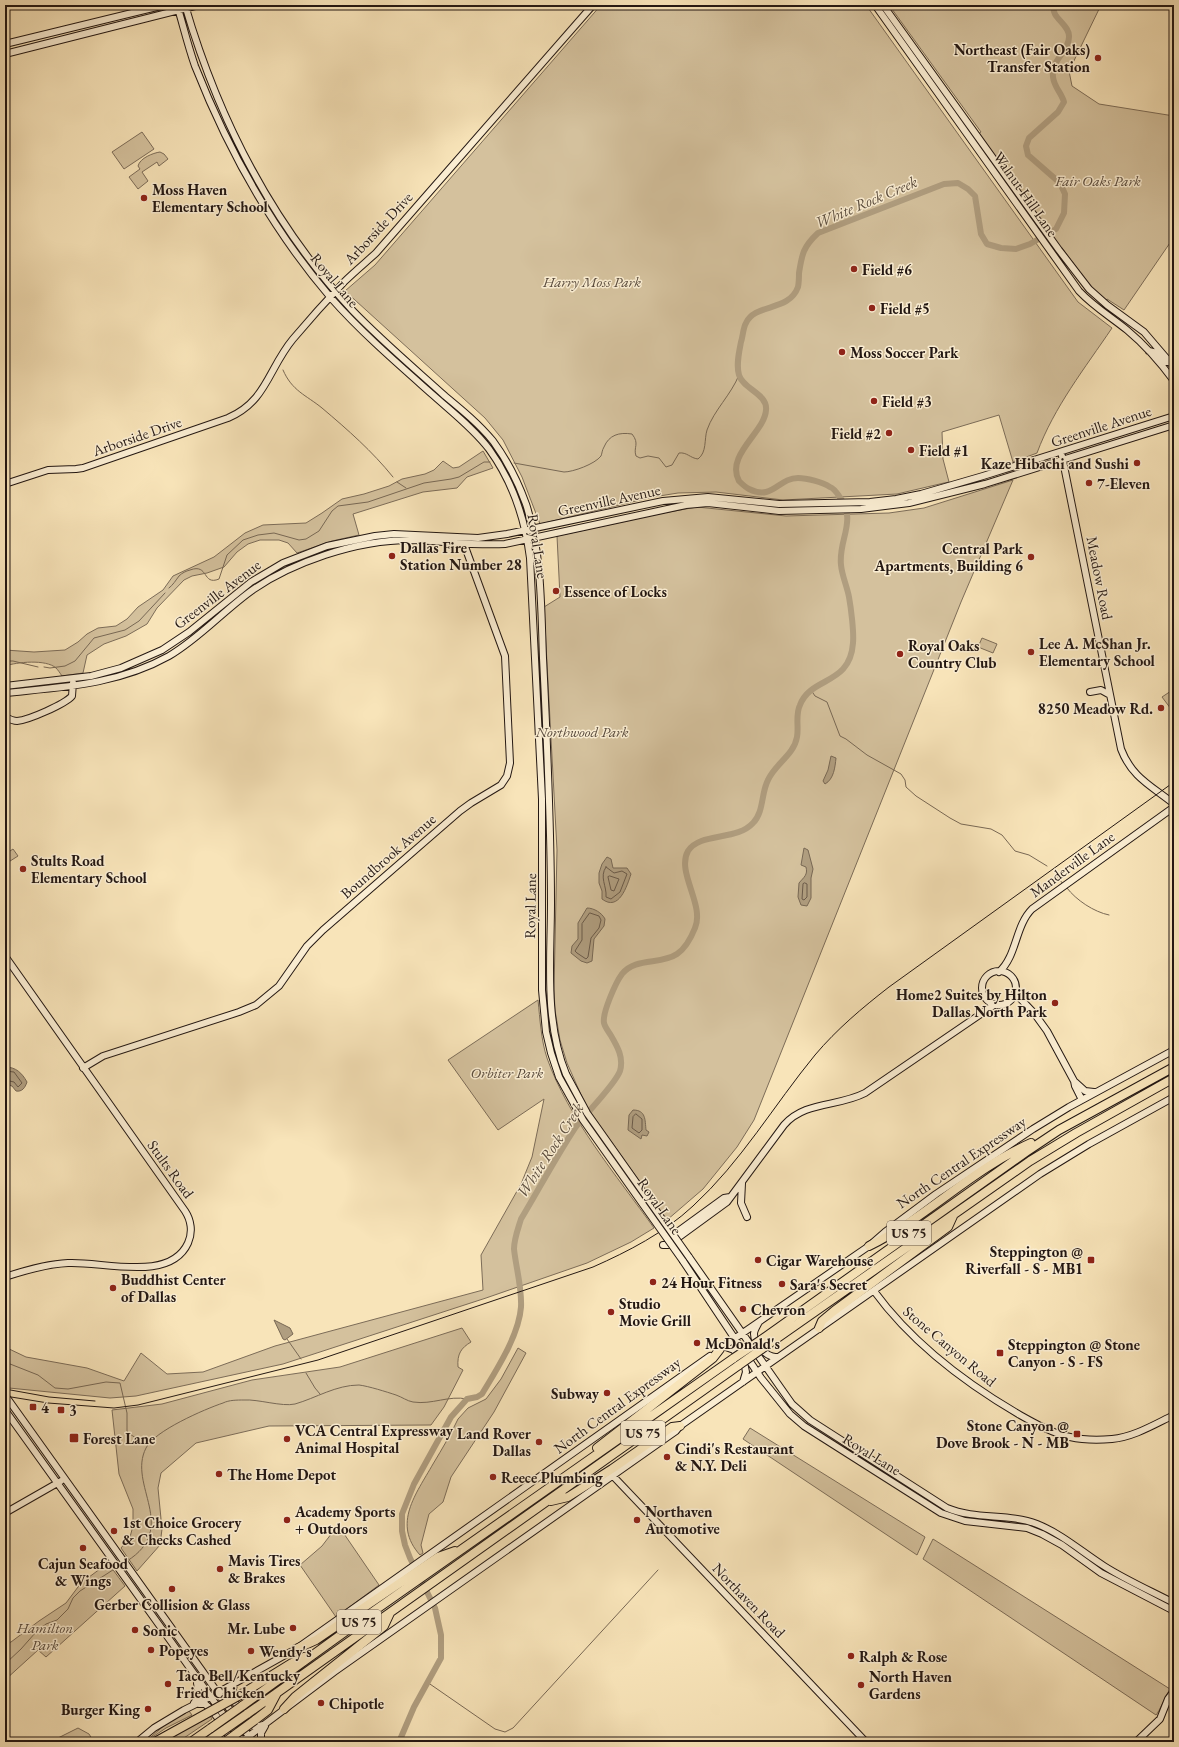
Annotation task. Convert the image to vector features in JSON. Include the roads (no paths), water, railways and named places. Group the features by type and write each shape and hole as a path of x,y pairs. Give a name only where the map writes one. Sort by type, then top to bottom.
{"highway":[{"name":"North Central Expressway","path":"210,1740 740,1365 763,1343 940,1211 1059,1130 1174,1067"},
{"name":"North Central Expressway","path":"191,1742 734,1358 763,1343 1052,1146 1174,1078"},
{"path":"869,1246 888,1237 954,1190 999,1161 1022,1147 1059,1130"},
{"path":"819,1328 822,1321 834,1311 948,1227 954,1213"},
{"path":"582,1465 590,1453 713,1358 722,1348"},
{"path":"546,1502 568,1497 612,1469 672,1427 680,1426"},
{"path":"296,1649 316,1640 392,1583 438,1557 464,1549"},
{"path":"284,1709 295,1697 384,1626 390,1612"},
{"path":"155,1742 240,1695 292,1662 321,1649"},
{"path":"225,1742 268,1710 279,1691"}],"main road":[{"path":"5,44 165,5"},
{"path":"5,54 177,8 198,5"},
{"name":"Arborside Drive","path":"5,484 48,470 83,468 238,414 247,408 259,396 285,349 336,291 376,253 593,5"},
{"name":"Walnut Hill Lane","path":"875,5 971,126 1059,250 1090,289 1107,305 1136,325 1154,341 1172,364"},
{"name":"Walnut Hill Lane","path":"883,5 965,130 1085,298 1099,311 1131,333 1149,351 1174,381"},
{"name":"Royal Lane","path":"186,6 199,53 219,103 255,174 280,217 306,254 336,291 380,338 480,426 493,442 508,465 522,493 533,529 540,591 551,852 552,1022 559,1055 566,1074 587,1113 795,1407 810,1420 887,1470 953,1510 970,1514 1024,1520 1044,1527 1067,1540 1104,1567 1174,1603"},
{"name":"Royal Lane","path":"177,8 198,71 224,131 248,178 284,236 331,297 370,338 477,435 488,448 501,468 517,500 527,539 533,606 542,799 542,978 545,1022 551,1053 560,1077 583,1120 683,1261 756,1372 794,1418 828,1442 883,1477 948,1515 975,1523 1027,1528 1042,1534 1062,1545 1101,1573 1174,1611"},
{"path":"102,20 104,28"},
{"path":"1131,333 1136,325"},
{"path":"1149,351 1157,353 1166,362 1172,364"},
{"name":"Greenville Avenue","path":"5,694 73,682 102,674 162,650 189,632 251,582 283,563 313,551 337,544 375,536 478,538 525,531 671,499 780,504 913,499 948,486 1061,453 1112,435 1174,416"},
{"name":"Greenville Avenue","path":"5,686 108,680 158,661 178,650 255,588 299,565 338,551 412,537 464,544 505,544 708,500 767,511 861,509 913,499 950,494 1174,425"},
{"path":"1112,435 1114,443"},
{"name":"Meadow Road","path":"1061,453 1120,742 1128,763 1138,778 1174,806"},
{"path":"501,468 508,465"},
{"path":"984,476 985,484"},
{"path":"948,486 950,494"},
{"path":"606,513 608,521"},
{"path":"375,536 375,543"},
{"path":"337,544 338,551"},
{"name":"Boundbrook Avenue","path":"83,1068 103,1056 239,1012 264,999 282,982 307,946 323,930 460,812 471,803 498,788 505,781 510,763 505,656 464,544"},
{"path":"5,717 18,721 36,715 66,701 72,696 73,682"},
{"path":"1090,692 1101,690 1110,695"},
{"name":"Manderville Lane","path":"999,972 1008,961 1026,915 1035,906 1174,806"},
{"name":"Stults Road","path":"5,956 185,1210 190,1223 190,1235 186,1247 176,1257 153,1267 142,1268 80,1263 58,1264 29,1269 5,1277"},
{"name":"Manderville Lane","path":"1008,961 1008,974"},
{"path":"1015,993 1010,1001 1002,1005 994,1005 986,1000 982,989 984,979 993,973 999,972 1008,974 1014,982 1015,993 1047,1031 1074,1081 1082,1100"},
{"path":"981,1014 986,1000"},
{"path":"1010,1001 1027,1007"},
{"path":"730,1197 724,1198 675,1233 665,1241 663,1245 668,1245 727,1202 784,1125 793,1116 810,1108 855,1098 865,1093 994,1005"},
{"path":"545,1022 552,1022"},
{"name":"North Central Expressway","path":"392,1583 426,1557 759,1321 869,1246 885,1232 959,1178 1033,1129 1096,1092 1174,1050"},
{"path":"1074,1081 1085,1091 1096,1092"},
{"path":"5,1410 242,1742 284,1709 676,1431 680,1426 1040,1174 1089,1144 1174,1097"},
{"path":"743,1182 741,1203 747,1217"},
{"name":"Stone Canyon Road","path":"874,1291 900,1323 957,1373 992,1399 1046,1429 1076,1438 1114,1438 1140,1431 1174,1415"},
{"path":"759,1321 754,1332 755,1339 768,1356 778,1357"},
{"path":"722,1348 734,1350 745,1367 746,1372 743,1382"},
{"path":"5,1395 64,1479 118,1551 253,1742"},
{"path":"828,1442 832,1435"},
{"path":"883,1477 887,1470"},
{"name":"Northaven Road","path":"613,1476 866,1742"},
{"path":"5,1514 64,1479"},
{"path":"90,1529 98,1524"},
{"path":"1147,1597 1150,1591"},
{"path":"142,1602 150,1597"},
{"path":"149,1611 159,1620 171,1637 176,1641 181,1641"},
{"path":"175,1647 182,1649 195,1666 208,1678"},
{"path":"137,1742 154,1728 188,1708 296,1649"},
{"path":"188,1708 199,1696 199,1688 194,1674"},
{"path":"234,1684 232,1698 249,1723 256,1727 266,1724"},
{"path":"1136,1742 1160,1718 1168,1698 1174,1691"},
{"path":"188,1708 200,1704 207,1705 230,1736 230,1742"},
{"path":"261,1742 261,1733 266,1724"}],"water":[{"path":"831,756 836,758 834,769 832,776 825,784 823,781 828,770"},
{"path":"804,848 808,850 813,869 811,878 811,898 807,906 801,905 798,897 799,883 805,876 806,872 806,867 801,865"},
{"path":"607,857 611,859 613,868 627,868 631,874 625,891 618,900 613,902 608,902 602,899 602,891 599,883 599,873 602,864"},
{"path":"587,908 598,911 605,919 604,926 594,939 592,961 587,963 581,961 571,953 572,946 578,939 578,923"},
{"path":"5,1067 15,1069 23,1076 27,1082 23,1089 16,1091 12,1086 5,1084"},
{"path":"633,1110 637,1110 643,1114 646,1130 649,1132 647,1136 642,1135 641,1139 628,1130 629,1115"},
{"path":"274,1320 290,1328 293,1334 285,1340 283,1339"}],"waterway":[{"name":"White Rock Creek","path":"399,1742 414,1707 441,1658 441,1635 435,1608 405,1545 402,1531 402,1514 414,1484 451,1417 467,1399 477,1397 482,1394 512,1340 521,1307 520,1285 514,1249 515,1238 521,1219 575,1128 612,1084 620,1071 621,1061 619,1052 604,1023 605,1012 613,990 619,978 627,969 641,963 671,957 680,952 686,946 695,928 697,919 694,899 685,869 685,859 688,851 701,841 729,835 746,829 757,819 768,780 795,743 797,737 797,717 800,705 805,696 812,689 838,674 845,667 850,657 853,643 852,620 849,597 841,565 847,514 839,496 834,489 827,485 806,479 791,479 785,481 770,491 764,492 757,492 749,489 739,481 736,471 737,462 741,453 759,427 766,410 766,404 763,400 741,380 739,375 738,358 745,325 750,317 757,312 780,304 794,295 798,287 802,256 809,242 818,233 944,184 958,183 968,189 975,196 981,234 987,244 1001,248 1016,249 1030,244 1056,229 1064,213 1065,194 1060,183 1028,155 1026,146 1029,138 1058,112 1064,102 1055,84 1053,71 1057,60 1066,47 1069,37 1067,28 1055,14 1054,5"},
{"path":"283,370 295,388 322,408 350,433 377,458 393,477"},
{"path":"514,463 564,472 573,471 589,465 598,459 601,456 606,443 612,437 619,434 632,434 636,440 636,456 640,458 648,456 659,458 666,467 672,465 679,453 684,453 698,459 703,453 706,434 710,423 732,389 739,375"},
{"path":"169,588 181,574 196,569 200,569 210,580 219,579 227,555 243,540 258,535 274,533 299,540 306,539 319,531 332,511 338,506 368,502 424,483 459,477 484,462 490,462"},
{"path":"397,482 406,488"},
{"path":"44,667 50,668 65,666 75,661 94,638 125,630 139,621 165,593"},
{"path":"5,661 13,661 38,667"},
{"path":"811,690 815,696 827,702 840,736 867,755 901,774 905,780 906,787 916,796 961,824 991,829 1002,835 1015,851 1029,855 1047,866"},
{"path":"1056,875 1063,884"},
{"path":"1067,888 1075,897 1086,905 1109,915"},
{"path":"287,1339 301,1359"},
{"path":"5,1362 38,1375 55,1388 68,1389 106,1382 120,1383 127,1413 127,1431 137,1439 150,1441"},
{"path":"306,1373 320,1394"},
{"path":"127,1561 142,1548 150,1535 151,1520 142,1477 142,1462 146,1448 151,1441 159,1435 193,1415 225,1402 239,1400 290,1405 334,1389 359,1385 388,1392 409,1401 420,1403 454,1398 467,1399"},
{"path":"5,1664 36,1632 46,1624 57,1620 68,1609 73,1598 80,1591 116,1568"},
{"path":"427,1682 495,1729 505,1732 513,1728 658,1570"}],"tram line":[{"path":"5,1396 48,1403 114,1408 138,1405 318,1360 593,1267 620,1255 646,1241 670,1225 682,1216 710,1189 742,1152 815,1055 832,1036 860,1011 889,987 1174,782"},
{"path":"5,1389 49,1397 95,1401"}],"place":[{"name":"Northeast (Fair Oaks) Transfer Station","path":"1098,58"},
{"name":"Moss Haven Elementary School","path":"144,198"},
{"name":"Field #6","path":"854,269"},
{"name":"Field #5","path":"872,308"},
{"name":"Moss Soccer Park","path":"842,352"},
{"name":"Field #3","path":"874,401"},
{"name":"Field #2","path":"889,433"},
{"name":"Field #1","path":"911,450"},
{"name":"Kaze Hibachi and Sushi","path":"1137,463"},
{"name":"7-Eleven","path":"1089,483"},
{"name":"Dallas Fire Station Number 28","path":"392,556"},
{"name":"Central Park Apartments, Building 6","path":"1031,557"},
{"name":"Essence of Locks","path":"556,591"},
{"name":"Lee A. McShan Jr. Elementary School","path":"1031,652"},
{"name":"Royal Oaks Country Club","path":"900,654"},
{"name":"8250 Meadow Rd.","path":"1161,708"},
{"name":"Stults Road Elementary School","path":"23,869"},
{"name":"Home2 Suites by Hilton Dallas North Park","path":"1055,1003"},
{"name":"Cigar Warehouse","path":"758,1260"},
{"name":"Steppington @ Riverfall - S - MB1","path":"1091,1260"},
{"name":"24 Hour Fitness","path":"653,1282"},
{"name":"Sara's Secret","path":"782,1284"},
{"name":"Buddhist Center of Dallas","path":"113,1288"},
{"name":"Chevron","path":"743,1309"},
{"name":"Studio Movie Grill","path":"611,1312"},
{"name":"McDonald's","path":"697,1343"},
{"name":"Steppington @ Stone Canyon - S - FS","path":"1000,1353"},
{"name":"Subway","path":"607,1393"},
{"name":"4","path":"33,1407"},
{"name":"3","path":"61,1410"},
{"name":"Stone Canyon @ Dove Brook - N - MB","path":"1077,1434"},
{"name":"Forest Lane","path":"74,1438"},
{"name":"VCA Central Expressway Animal Hospital","path":"287,1439"},
{"name":"Land Rover Dallas","path":"539,1442"},
{"name":"Cindi's Restaurant & N.Y. Deli","path":"667,1457"},
{"name":"The Home Depot","path":"219,1474"},
{"name":"Reece Plumbing","path":"493,1477"},
{"name":"Academy Sports + Outdoors","path":"287,1520"},
{"name":"Northaven Automotive","path":"637,1520"},
{"name":"1st Choice Grocery & Checks Cashed","path":"114,1531"},
{"name":"Cajun Seafood & Wings","path":"83,1548"},
{"name":"Mavis Tires & Brakes","path":"220,1569"},
{"name":"Gerber Collision & Glass","path":"172,1589"},
{"name":"Mr. Lube","path":"293,1628"},
{"name":"Sonic","path":"135,1630"},
{"name":"Popeyes","path":"151,1650"},
{"name":"Wendy's","path":"251,1651"},
{"name":"Ralph & Rose","path":"851,1656"},
{"name":"Taco Bell/Kentucky Fried Chicken","path":"168,1684"},
{"name":"North Haven Gardens","path":"861,1685"},
{"name":"Chipotle","path":"321,1703"},
{"name":"Burger King","path":"148,1709"}],"park label":[{"name":"Fair Oaks Park","path":"1098,180"},
{"name":"Harry Moss Park","path":"592,281"},
{"name":"Northwood Park","path":"582,731"},
{"name":"Orbiter Park","path":"507,1072"},
{"name":"Hamilton Park","path":"45,1636"}]}
